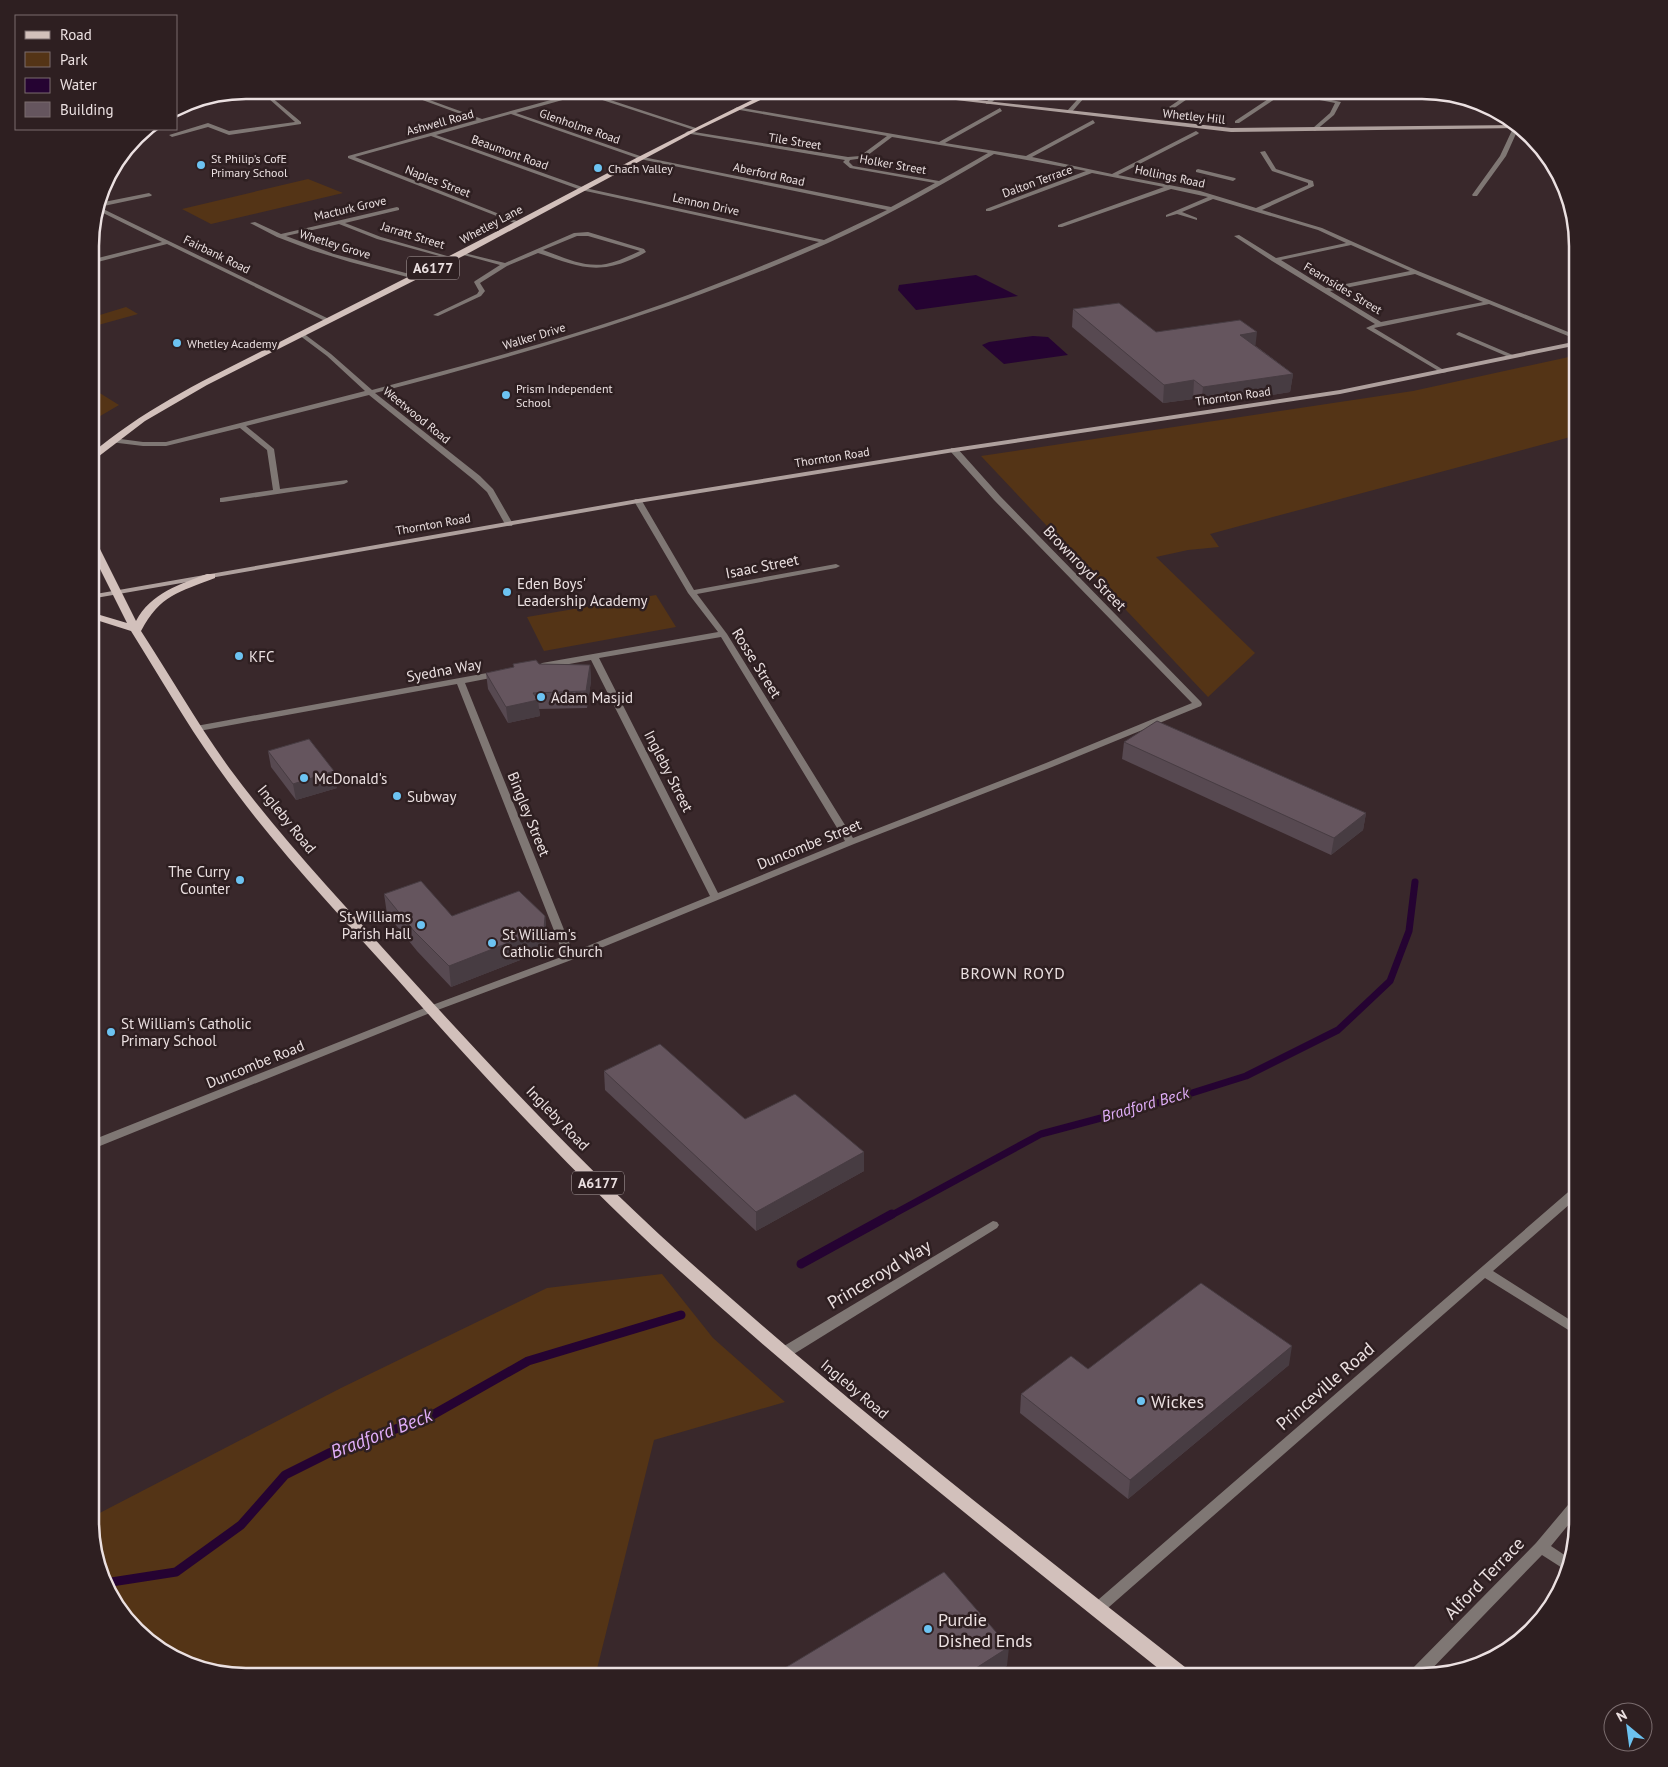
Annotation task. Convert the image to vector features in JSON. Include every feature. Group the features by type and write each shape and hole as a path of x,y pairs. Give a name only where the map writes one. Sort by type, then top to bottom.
{"main road":[{"name":"Whetley Lane","path":"99,451 142,419 204,383 452,259 688,133 759,99"},
{"name":"Whetley Hill","path":"954,99 1231,130 1509,127"},
{"name":"Thornton Road","path":"99,595 638,501 954,450 1340,392 1569,345"},
{"name":"A6177","path":"99,557 116,592"},
{"path":"99,618 135,630 148,610 159,601 176,590 211,576"},
{"name":"Ingleby Road","path":"116,592 135,630 223,767 278,838 431,1009 571,1158 675,1257 784,1353 1096,1610 1171,1668"}],"street":[{"path":"172,135 208,125 229,133 299,124 272,99"},
{"path":"421,99 483,121"},
{"name":"Ashwell Road","path":"350,157 564,99"},
{"path":"604,99 696,129"},
{"path":"988,103 993,99"},
{"path":"1069,112 1081,99"},
{"path":"1171,108 1184,99"},
{"path":"1237,122 1272,99"},
{"path":"1315,129 1332,114 1338,102 1322,99"},
{"name":"Hollings Road","path":"737,109 1026,158 1170,186 1213,197 1320,230 1349,244 1569,334"},
{"path":"940,143 1000,110"},
{"name":"Glenholme Road","path":"512,114 642,158"},
{"path":"1026,158 1093,122"},
{"path":"1475,195 1503,156 1515,131"},
{"name":"Tile Street","path":"688,133 848,159 862,157 891,135"},
{"path":"1114,176 1196,133"},
{"name":"Beaumont Road","path":"432,135 583,189"},
{"name":"Walker Drive","path":"113,440 143,444 166,444 478,365 583,333 684,299 825,242 942,183 993,152"},
{"path":"1256,210 1311,186 1311,182 1274,170 1263,152"},
{"name":"Naples Street","path":"350,157 520,223"},
{"name":"Aberford Road","path":"642,158 892,209"},
{"name":"Holker Street","path":"848,159 846,162 852,167 942,183"},
{"name":"Dalton Terrace","path":"988,210 1093,171"},
{"path":"1198,171 1233,179"},
{"path":"1060,226 1170,186"},
{"name":"Lennon Drive","path":"583,189 825,242"},
{"path":"105,205 149,195"},
{"path":"1168,216 1213,197"},
{"name":"Macturk Grove","path":"279,236 396,208"},
{"name":"Fairbank Road","path":"104,210 327,320"},
{"path":"1176,212 1196,219"},
{"name":"Jarratt Street","path":"339,222 379,238 452,259"},
{"name":"Whetley Grove","path":"252,223 279,236 343,260 415,277"},
{"path":"436,315 479,295 482,291 477,282 505,265 576,234 588,234 642,250 643,252 605,266 597,267 586,266 539,251"},
{"name":"Fearnsides Street","path":"1237,236 1380,324"},
{"path":"99,260 167,242"},
{"path":"1274,260 1349,244"},
{"path":"462,253 505,265"},
{"path":"1324,290 1416,272"},
{"path":"1380,324 1490,302"},
{"name":"Fearnsides Street","path":"1380,324 1369,328 1444,372"},
{"name":"Weetwood Road","path":"301,334 477,478 490,491 509,524"},
{"path":"1459,334 1512,357"},
{"path":"242,425 270,449 277,492"},
{"name":"Brownroyd Street","path":"954,450 997,498 1198,704"},
{"path":"223,500 344,482"},
{"name":"Rosse Street","path":"638,501 692,593 723,634 851,842"},
{"name":"Isaac Street","path":"692,593 836,566"},
{"path":"530,669 723,634"},
{"name":"Ingleby Street","path":"594,657 716,898"},
{"name":"Syedna Way","path":"199,728 511,672"},
{"name":"Bingley Street","path":"460,681 570,957"},
{"name":"Duncombe Street","path":"431,1009 570,957 851,842 1049,765 1198,704"},
{"name":"Duncombe Road","path":"99,1142 431,1009"},
{"name":"Princeville Road","path":"1096,1610 1569,1198"},
{"name":"Princeroyd Way","path":"784,1353 993,1225"},
{"path":"1484,1272 1569,1325"},
{"name":"Alford Terrace","path":"1423,1668 1541,1547 1569,1513"},
{"path":"1541,1547 1563,1562"}],"green space":[{"path":"308,179 343,193 211,224 182,209"},
{"path":"126,307 138,314 99,325 99,315"},
{"path":"1569,357 1569,437 1210,534 1219,547 1188,550 1156,557 1255,653 1208,697 981,456 1413,391"},
{"path":"99,393 119,405 99,417"},
{"path":"656,595 676,627 544,651 527,617"},
{"path":"662,1274 713,1338 785,1402 654,1440 597,1668 236,1668 208,1663 172,1649 149,1632 135,1618 118,1595 107,1568 100,1540 99,1513 341,1388 547,1288"}],"water":[{"path":"976,275 1018,296 916,310 898,290 899,285"},
{"path":"1033,336 1048,337 1068,355 1004,364 982,345 989,342"}],"building":[{"path":"1119,303 1156,332 1240,320 1257,332 1240,335 1293,374 1203,387 1194,380 1164,385 1073,309"},
{"path":"536,660 539,664 590,665 586,691 533,693 538,700 506,707 486,673 514,667 513,664"},
{"path":"1157,721 1366,813 1334,838 1124,742"},
{"path":"309,739 334,771 293,784 268,751"},
{"path":"421,881 452,916 519,891 545,916 544,929 449,966 414,931 384,894"},
{"path":"660,1044 745,1119 795,1094 864,1152 756,1212 604,1071"},
{"name":"Wickes","path":"1201,1283 1292,1346 1130,1480 1021,1394 1071,1356 1088,1369"},
{"name":"Purdie Dished Ends","path":"944,1572 1009,1647 976,1668 785,1668"}],"waterway":[{"name":"Bradford Beck","path":"890,1216 1041,1134 1176,1098 1246,1076 1338,1030 1390,981 1409,931 1415,882"},
{"name":"Bradford Beck","path":"801,1264 892,1214"},
{"name":"Bradford Beck","path":"112,1582 176,1572 241,1525 285,1475 329,1453 429,1417 528,1361 681,1315"}],"place":[{"name":"St Philip's CofE Primary School","path":"201,165"},
{"name":"Chach Valley","path":"598,168"},
{"name":"Whetley Academy","path":"177,343"},
{"name":"Prism Independent School","path":"506,395"},
{"name":"Eden Boys' Leadership Academy","path":"507,592"},
{"name":"KFC","path":"239,656"},
{"name":"Adam Masjid","path":"541,697"},
{"name":"McDonald's","path":"304,778"},
{"name":"Subway","path":"397,796"},
{"name":"The Curry Counter","path":"240,880"},
{"name":"St Williams Parish Hall","path":"421,925"},
{"name":"St William's Catholic Church","path":"492,943"},
{"name":"St William's Catholic Primary School","path":"111,1032"},
{"name":"Wickes","path":"1141,1401"},
{"name":"Purdie Dished Ends","path":"928,1629"}],"district":[{"name":"BROWN ROYD","path":"1013,973"}]}
